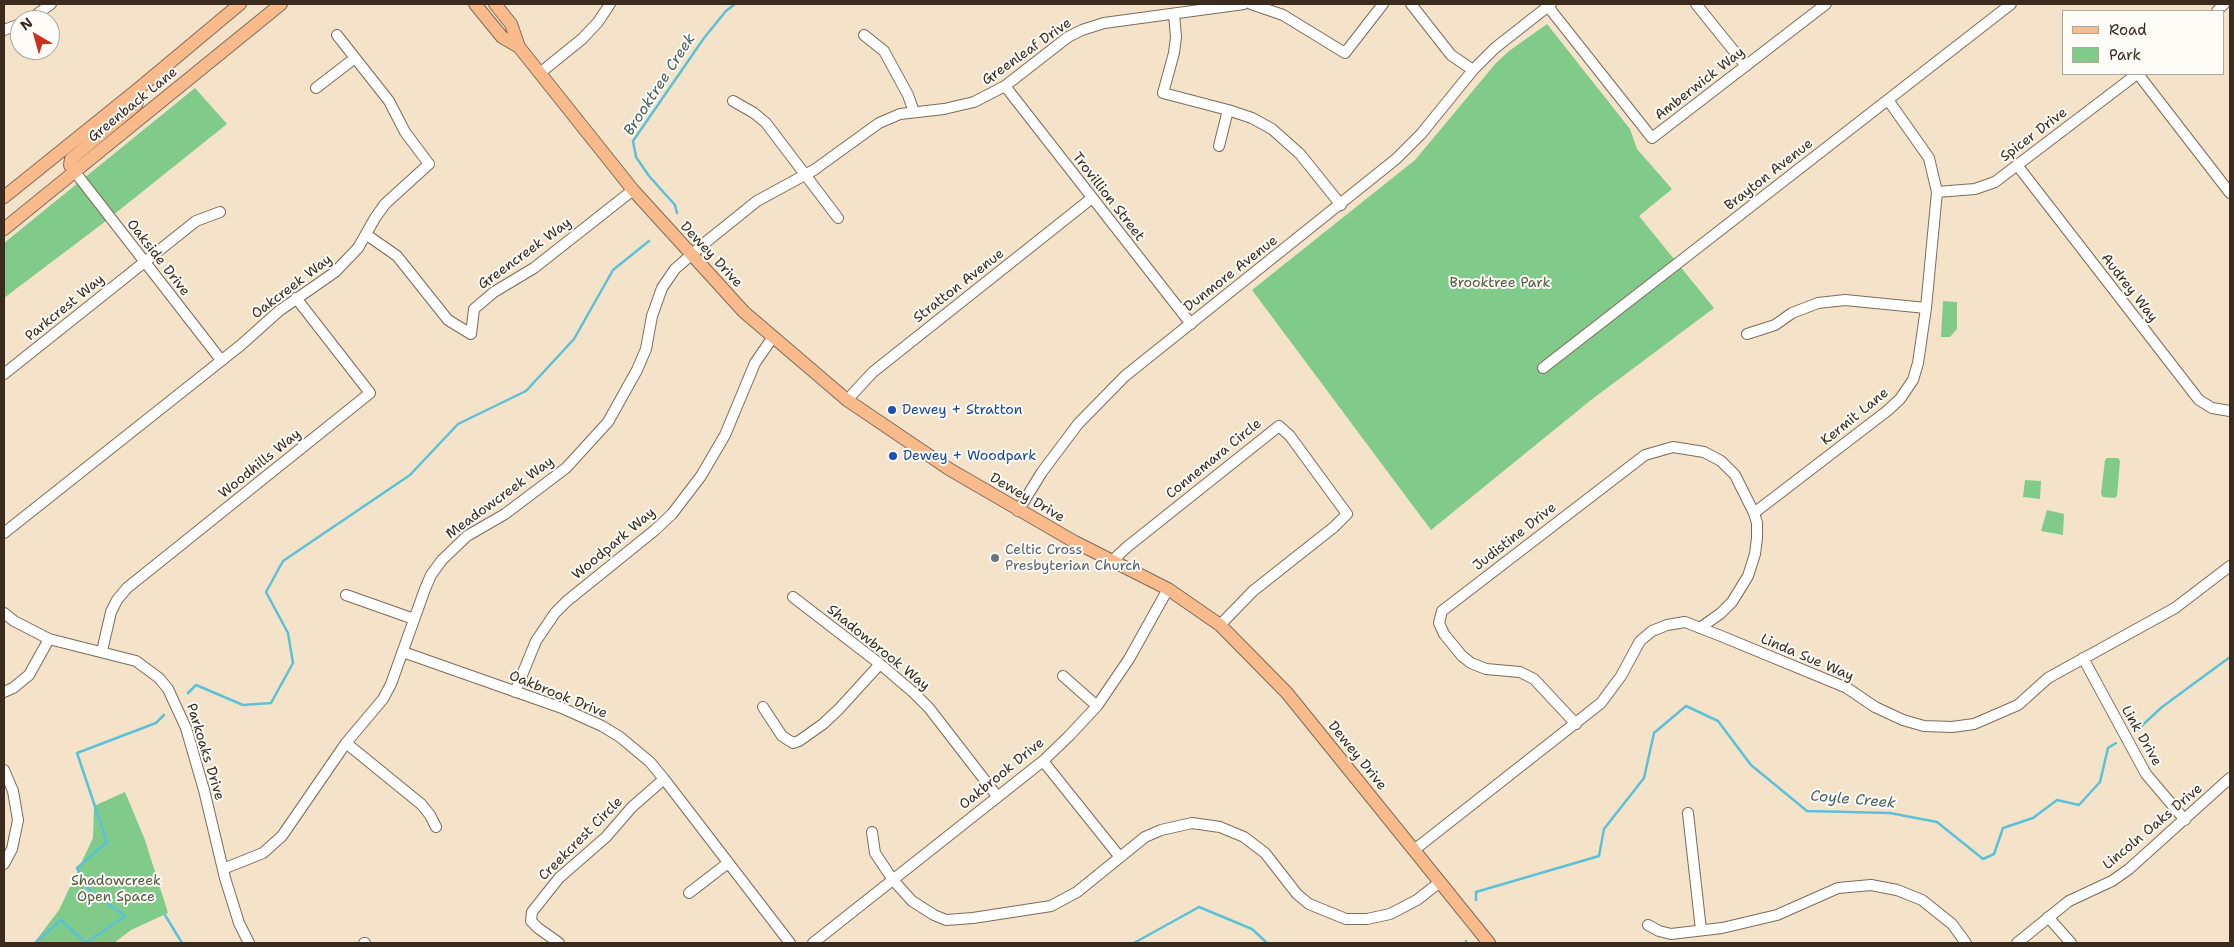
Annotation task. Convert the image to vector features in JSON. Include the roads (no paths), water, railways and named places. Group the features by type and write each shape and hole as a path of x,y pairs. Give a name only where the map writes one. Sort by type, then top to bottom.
{"main road":[{"name":"Greenback Lane","path":"4,197 240,4"},
{"name":"Greenback Lane","path":"4,229 281,4"},
{"path":"475,4 502,37 519,47"},
{"name":"Dewey Drive","path":"495,4 511,24 519,47 633,190 744,312 847,400 949,469 1018,511 1168,589 1220,625 1287,693 1489,943"},
{"path":"75,172 70,165 72,159 136,104 138,99 137,90"}],"street":[{"path":"540,73 582,39 598,22 610,4"},
{"name":"Greenleaf Drive","path":"691,255 758,201 806,175 879,122 900,114 962,106 974,102 1005,86 1068,37 1082,30 1104,23 1244,4"},
{"path":"1252,4 1283,15 1345,53 1383,4"},
{"path":"1411,4 1446,50 1473,70"},
{"path":"1697,4 1746,66"},
{"name":"Amberwick Way","path":"1548,5 1652,138 1826,4"},
{"name":"Brayton Avenue","path":"1543,368 2011,4"},
{"name":"Dunmore Avenue","path":"1018,511 1056,451 1100,399 1125,376 1407,150 1473,70 1507,37 1548,5"},
{"path":"1174,14 1176,37 1174,53 1163,93 1228,110 1258,122 1289,143 1340,205"},
{"name":"Oakcreek Way","path":"4,532 296,298 341,266 358,248 374,218 385,204 429,164 404,132 389,101 337,34"},
{"path":"864,35 884,51 908,95 914,112"},
{"path":"316,88 355,58"},
{"name":"Spicer Drive","path":"1937,192 1975,189 1995,182 2136,75"},
{"path":"2138,75 2230,193"},
{"name":"Trovillion Street","path":"1005,86 1191,324"},
{"name":"Kermit Lane","path":"1754,513 1900,399 1912,380 1918,363 1926,308 1937,192 1929,158 1888,100"},
{"path":"733,101 766,122 838,218"},
{"path":"1219,146 1228,110"},
{"name":"Audrey Way","path":"2017,165 2199,400 2212,408 2230,411"},
{"name":"Oakside Drive","path":"75,172 143,263 221,360"},
{"name":"Greencreek Way","path":"366,235 397,256 448,320 471,334 474,309 494,292 534,268 633,190"},
{"name":"Stratton Avenue","path":"847,400 873,372 1092,198"},
{"name":"Parkcrest Way","path":"4,374 196,221 220,212"},
{"name":"Meadowcreek Way","path":"223,868 254,858 273,845 293,821 346,743 383,699 403,652 431,575 455,546 467,536 504,514 566,468 608,422 638,370 646,349 652,316 662,288 675,269 691,255"},
{"name":"Woodhills Way","path":"102,652 111,612 117,600 127,588 370,393 296,298"},
{"path":"1747,334 1775,325 1792,313 1818,303 1845,300 1926,308"},
{"name":"Woodpark Way","path":"515,692 536,641 555,613 567,601 655,530 672,514 701,476 725,436 755,363 773,337"},
{"name":"Connemara Circle","path":"1112,561 1134,541 1279,426 1296,444 1347,514 1334,527 1253,591 1220,625"},
{"name":"Judistine Drive","path":"1576,724 1534,679 1520,672 1486,669 1462,656 1444,634 1438,623 1442,611 1646,455 1673,447 1704,452 1721,461 1735,475 1754,513"},
{"path":"1700,628 1721,613 1732,602 1748,576 1755,554 1757,538 1757,523 1754,513"},
{"name":"Linda Sue Way","path":"1414,850 1601,703 1612,689 1640,640 1652,631 1667,625 1685,622 1700,628 1847,688 1875,707 1902,720 1924,726 1952,727 1974,724 2018,705 2048,678 2175,608 2230,566"},
{"name":"Oakbrook Drive","path":"813,943 1043,761 1070,736 1097,706 1130,660 1168,589"},
{"path":"346,595 414,619"},
{"name":"Shadowbrook Way","path":"793,597 880,664 929,708 998,796"},
{"name":"Parkoaks Drive","path":"4,613 14,621 49,639 136,661 159,678 174,699 189,737 223,868 246,942"},
{"path":"4,692 14,688 29,675 49,639"},
{"name":"Oakbrook Drive","path":"403,652 562,708 602,726 636,749 664,779 790,943"},
{"name":"Link Drive","path":"2083,658 2146,774 2185,820"},
{"path":"763,707 782,736 793,743 799,741 840,710 880,664"},
{"path":"1062,676 1097,706"},
{"path":"346,743 421,804 430,815 436,827"},
{"path":"1043,761 1119,856"},
{"path":"4,770 13,791 18,820 12,849 4,864"},
{"name":"Lincoln Oaks Drive","path":"2016,943 2075,898 2112,881 2129,869 2230,778"},
{"name":"Creekcrest Circle","path":"559,943 531,921 532,912 559,878 606,837 632,807 664,779"},
{"path":"1688,813 1701,930"},
{"path":"872,832 874,853 893,880 912,901 946,920 958,920 1051,906 1077,892 1119,856 1145,837 1161,830 1192,823 1220,826 1255,844 1274,862 1297,894 1308,904 1346,919 1367,919 1390,914 1417,900 1440,882"},
{"path":"689,893 728,863"},
{"path":"1648,925 1658,931 1671,934 1722,928 1777,914 1838,888 1871,886 1897,890 1922,900 1952,924 1966,943"},
{"path":"2048,917 2071,943"}],"waterway":[{"name":"Brooktree Creek","path":"677,213 675,205 649,176 636,157 633,141 704,38 726,11 735,4"},
{"path":"188,693 196,685 243,705 271,703 293,663 288,633 266,592 283,561 410,475 458,424 526,391 574,339 613,270 649,241"},
{"name":"Coyle Creek","path":"2135,732 2162,707 2230,657"},
{"name":"Coyle Creek","path":"1476,900 1476,892 1599,856 1604,829 1644,778 1654,733 1686,706 1718,721 1751,765 1807,811 1890,813 1937,822 1983,859 1994,854 2003,828 2033,818 2057,800 2079,805 2100,782 2108,748 2116,743"},
{"path":"35,943 61,920 86,943 125,916 91,892 77,868 107,842 77,753 156,723 164,715"},
{"name":"Coyle Creek","path":"1134,943 1199,907 1252,929 1267,943"},
{"path":"165,915 182,943"}],"place":[{"name":"Dewey + Stratton","path":"892,410"},
{"name":"Dewey + Woodpark","path":"893,456"},
{"name":"Celtic Cross Presbyterian Church","path":"995,558"}],"park label":[{"name":"Brooktree Park","path":"1500,283"},
{"name":"Shadowcreek Open Space","path":"116,890"}]}
